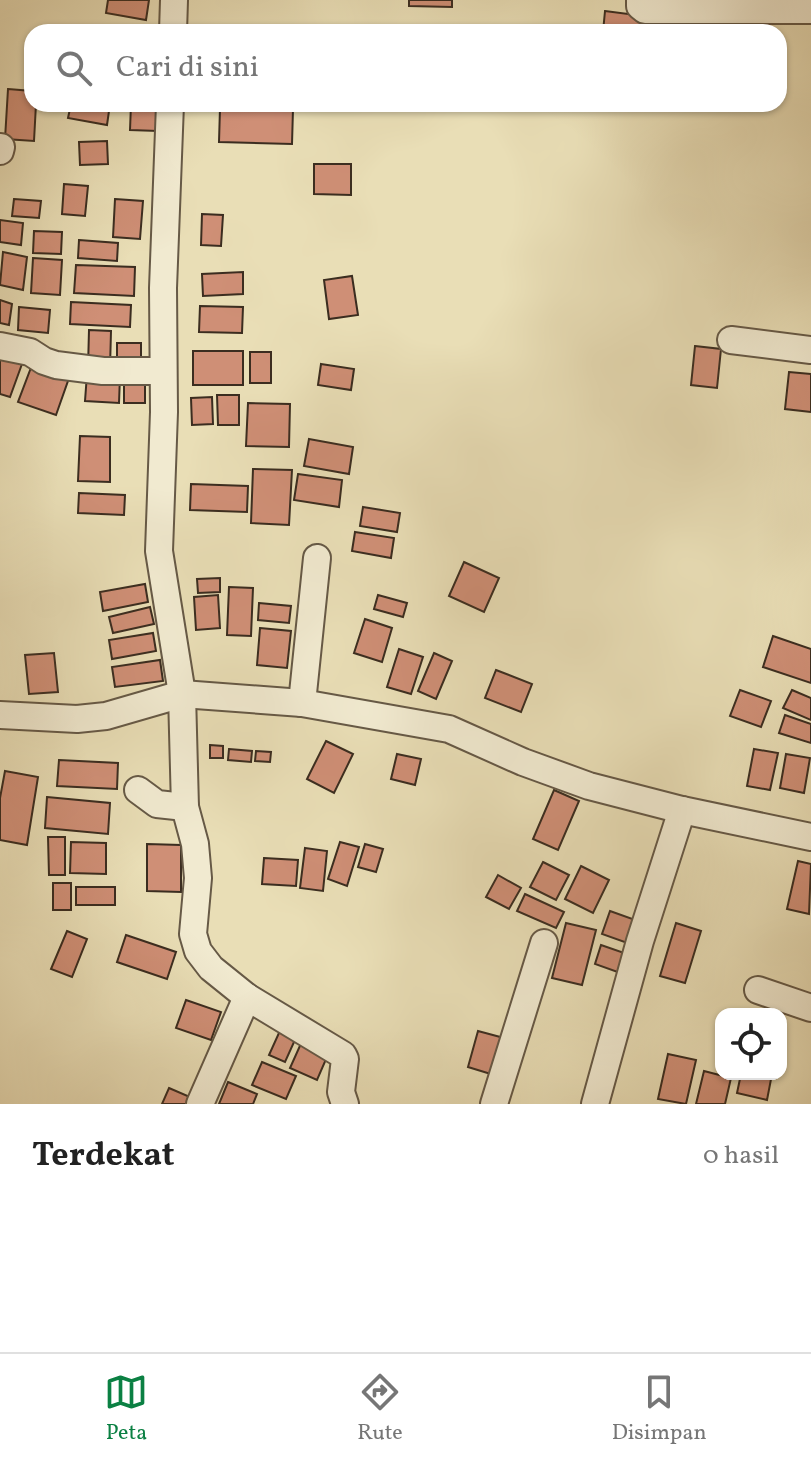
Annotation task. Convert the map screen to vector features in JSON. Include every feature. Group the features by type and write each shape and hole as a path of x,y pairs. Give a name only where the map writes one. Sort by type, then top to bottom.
{"street":[{"path":"173,24 174,0"},
{"path":"640,0 640,6 645,10 811,10"},
{"path":"170,112 163,288 159,551 182,694 185,807 195,844 198,878 193,934 198,951 211,968 247,997 343,1055 341,1092 345,1104"},
{"path":"731,340 811,350"},
{"path":"0,346 30,352 56,365 103,371 163,371"},
{"path":"302,703 317,558"},
{"path":"0,715 77,719 106,716 182,694 302,703 449,729 523,762 589,786 682,810 811,837"},
{"path":"138,790 157,804 185,807"},
{"path":"595,1104 640,941 682,810"},
{"path":"494,1104 544,943"},
{"path":"758,990 811,1008"},
{"path":"200,1104 247,997"}],"building":[{"path":"108,0 149,0 146,20 106,13"},
{"path":"409,0 452,0 452,7 409,6"},
{"path":"605,11 644,16 643,24 604,24"},
{"path":"8,89 24,90 24,112 36,112 34,141 5,139"},
{"path":"69,112 109,112 107,125 68,118"},
{"path":"131,112 159,112 158,131 130,130"},
{"path":"220,112 293,112 292,144 219,142"},
{"path":"107,141 108,164 80,165 79,142"},
{"path":"314,164 351,164 351,195 314,194"},
{"path":"64,184 88,186 85,216 62,214"},
{"path":"14,199 41,201 39,218 12,216"},
{"path":"115,199 143,201 140,239 113,237"},
{"path":"202,214 223,215 221,246 201,245"},
{"path":"0,220 23,223 21,245 0,242"},
{"path":"34,231 62,232 61,254 33,253"},
{"path":"79,240 118,243 117,261 78,258"},
{"path":"3,252 27,257 23,290 0,285"},
{"path":"33,258 62,260 60,295 31,293"},
{"path":"76,265 135,267 134,296 74,293"},
{"path":"243,272 243,294 203,296 202,274"},
{"path":"352,276 358,315 329,319 324,280"},
{"path":"0,300 12,304 9,325 0,323"},
{"path":"71,302 131,305 130,327 70,324"},
{"path":"200,306 243,307 242,333 199,332"},
{"path":"19,307 50,310 48,333 18,330"},
{"path":"89,330 111,331 110,368 88,368"},
{"path":"117,343 141,343 141,365 117,365"},
{"path":"695,346 721,349 717,388 691,385"},
{"path":"193,351 243,351 243,385 193,385"},
{"path":"250,352 271,352 271,383 250,383"},
{"path":"0,357 22,364 10,397 0,394"},
{"path":"321,364 354,369 351,390 318,385"},
{"path":"32,365 69,378 56,415 18,402"},
{"path":"789,372 811,374 811,412 785,409"},
{"path":"87,374 120,376 119,403 85,401"},
{"path":"124,374 145,374 145,403 124,403"},
{"path":"217,395 239,395 239,425 218,425"},
{"path":"212,397 213,424 192,425 191,398"},
{"path":"248,403 290,404 289,447 246,446"},
{"path":"80,436 110,437 110,482 78,481"},
{"path":"309,439 353,447 349,474 304,466"},
{"path":"253,469 292,470 289,525 251,523"},
{"path":"298,474 342,480 339,507 294,500"},
{"path":"191,484 248,486 247,512 190,510"},
{"path":"79,493 125,495 124,515 78,513"},
{"path":"363,507 400,513 397,532 360,526"},
{"path":"355,532 394,538 391,558 352,551"},
{"path":"464,562 499,578 484,612 449,596"},
{"path":"220,578 220,592 198,593 197,579"},
{"path":"145,584 148,602 103,611 100,592"},
{"path":"229,587 253,588 251,636 227,635"},
{"path":"218,595 220,628 196,630 194,597"},
{"path":"378,595 407,603 403,617 374,609"},
{"path":"259,603 291,606 289,623 258,620"},
{"path":"150,607 154,624 113,633 109,617"},
{"path":"365,619 392,628 382,662 354,653"},
{"path":"260,628 291,631 287,668 257,665"},
{"path":"153,633 156,651 112,659 109,640"},
{"path":"773,636 811,649 811,683 763,667"},
{"path":"399,649 423,657 411,694 387,687"},
{"path":"54,653 58,692 29,694 25,655"},
{"path":"434,653 452,661 436,699 418,691"},
{"path":"160,660 163,681 115,687 112,667"},
{"path":"496,670 532,684 521,712 485,698"},
{"path":"740,690 771,701 761,727 730,716"},
{"path":"792,690 811,698 811,720 783,708"},
{"path":"785,715 811,724 811,743 779,733"},
{"path":"326,741 353,754 334,793 307,779"},
{"path":"210,745 223,746 223,758 210,758"},
{"path":"229,749 252,751 251,762 228,760"},
{"path":"754,749 778,753 770,790 747,786"},
{"path":"256,751 271,752 270,762 255,761"},
{"path":"397,754 421,759 415,785 391,779"},
{"path":"786,754 810,758 804,793 780,788"},
{"path":"59,760 118,763 117,789 57,786"},
{"path":"5,771 38,777 27,845 0,840 0,798"},
{"path":"554,790 579,801 558,850 533,839"},
{"path":"47,797 110,803 108,834 45,828"},
{"path":"48,837 65,837 65,875 49,875"},
{"path":"71,842 106,843 106,874 70,873"},
{"path":"340,842 359,847 347,886 328,879"},
{"path":"147,844 181,845 181,892 147,891"},
{"path":"365,844 383,849 376,872 358,867"},
{"path":"305,848 327,851 323,891 300,888"},
{"path":"264,858 298,860 296,886 262,884"},
{"path":"798,861 811,864 809,914 787,909"},
{"path":"543,862 569,875 556,900 530,887"},
{"path":"581,866 609,880 593,913 565,899"},
{"path":"498,875 521,888 509,909 486,897"},
{"path":"53,883 71,883 71,910 53,910"},
{"path":"76,887 115,887 115,905 76,905"},
{"path":"525,894 564,912 556,928 517,911"},
{"path":"610,911 641,922 633,945 602,934"},
{"path":"566,923 596,930 582,985 552,978"},
{"path":"676,923 701,931 685,983 660,976"},
{"path":"67,931 87,939 72,977 51,969"},
{"path":"126,935 176,952 167,979 117,962"},
{"path":"601,945 633,956 626,975 595,964"},
{"path":"186,1000 221,1012 211,1040 176,1028"},
{"path":"283,1024 299,1031 285,1062 269,1055"},
{"path":"478,1031 504,1038 494,1075 468,1067"},
{"path":"303,1039 330,1050 317,1080 290,1068"},
{"path":"668,1054 696,1060 686,1104 658,1099"},
{"path":"262,1062 296,1076 286,1099 252,1085"},
{"path":"704,1071 715,1074 715,1080 731,1080 725,1104 696,1104"},
{"path":"740,1080 771,1080 767,1100 737,1093"},
{"path":"228,1082 257,1094 253,1104 219,1104"},
{"path":"169,1088 190,1097 188,1104 162,1104"}]}
